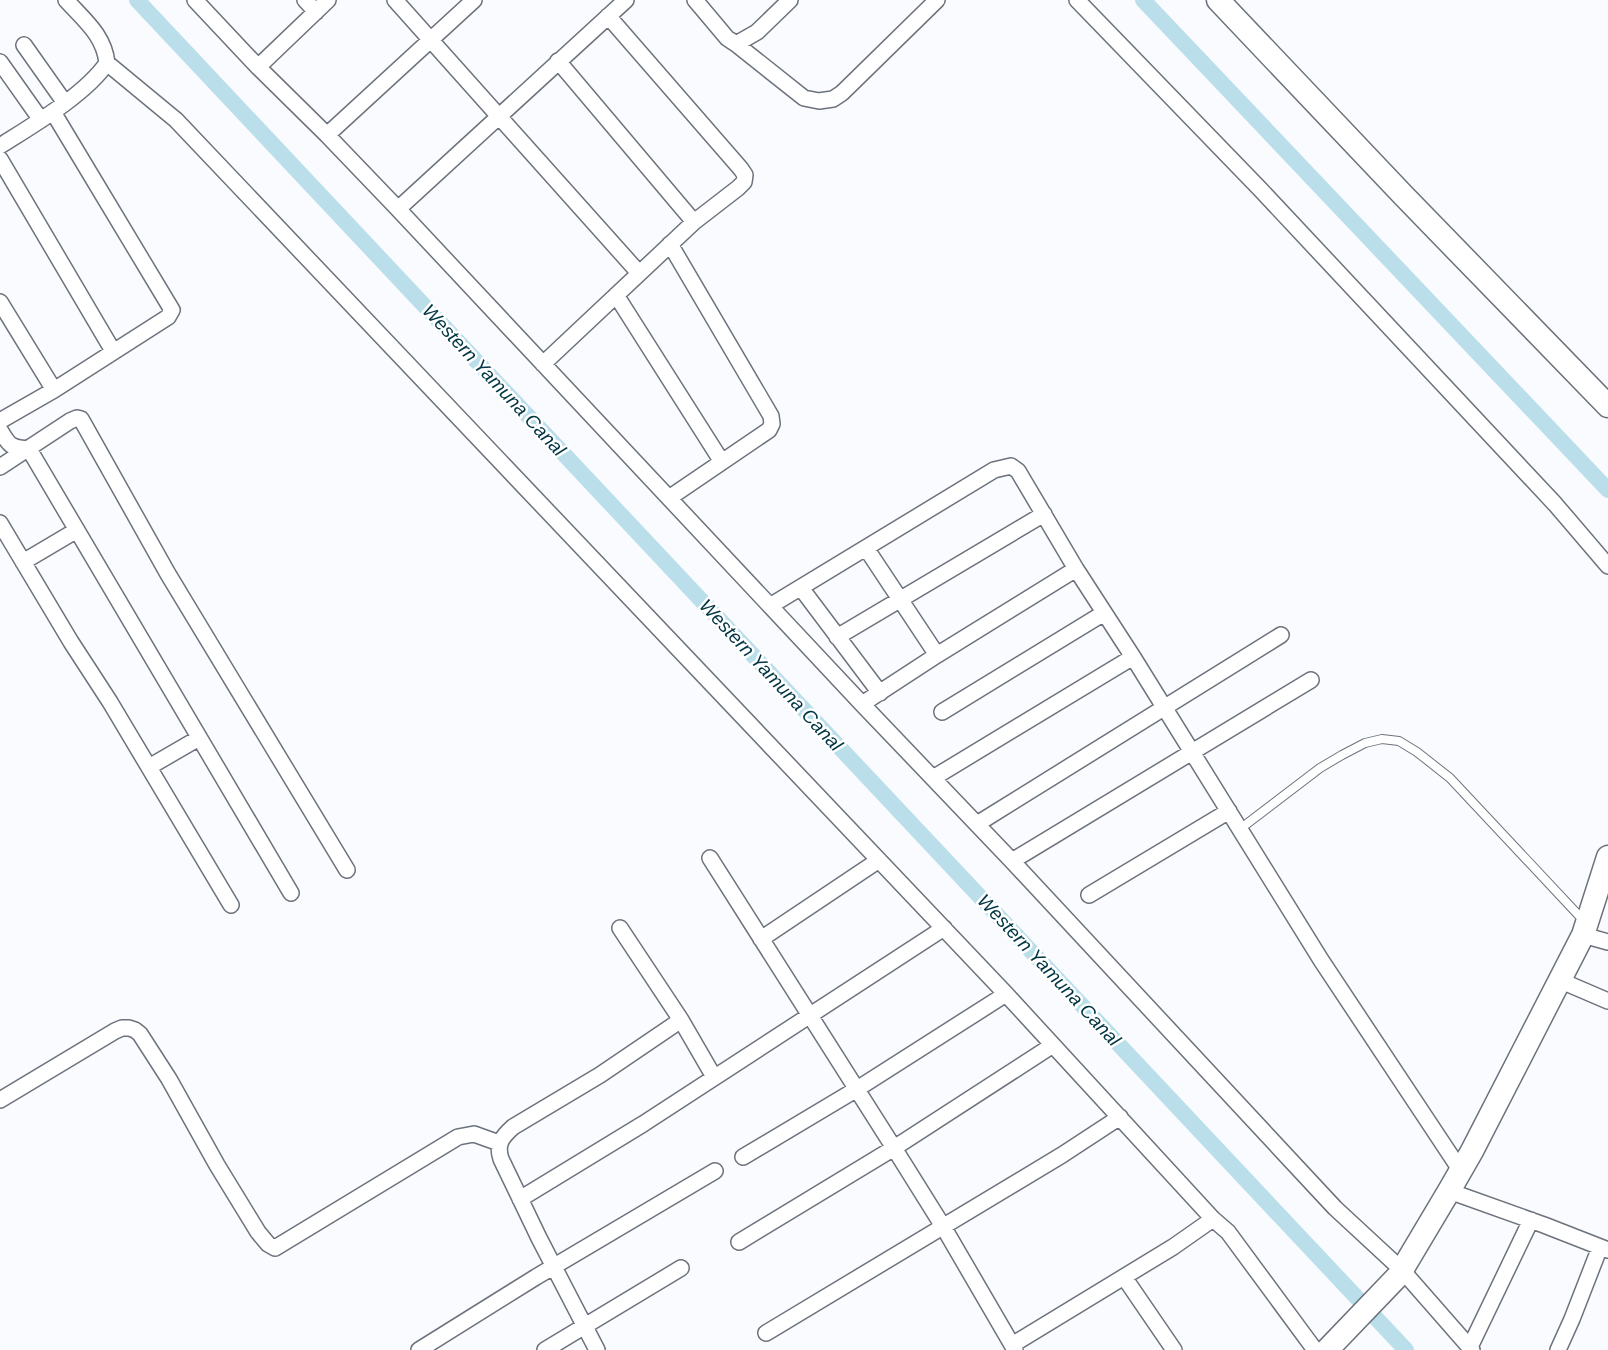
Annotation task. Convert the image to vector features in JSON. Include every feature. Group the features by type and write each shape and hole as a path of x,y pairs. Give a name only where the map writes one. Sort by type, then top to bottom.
{"main road":[{"path":"1218,0 1404,196 1607,403"},
{"path":"1327,1350 1400,1273 1461,1170 1585,929 1608,857"}],"street":[{"path":"0,146 53,111 99,76 107,64 106,52 98,35 66,0"},
{"path":"195,0 398,209 862,704 1012,861 1335,1208 1400,1273 1471,1349 1531,1220"},
{"path":"305,0 316,12"},
{"path":"258,67 328,0"},
{"path":"395,0 639,273"},
{"path":"327,135 474,0"},
{"path":"398,209 626,0"},
{"path":"695,0 727,38 804,98 819,101 833,99 842,93 937,0"},
{"path":"736,44 757,32 790,0"},
{"path":"1077,0 1266,196 1555,504 1608,566"},
{"path":"543,364 694,222 744,182 745,175 608,16"},
{"path":"0,421 54,390 168,317 172,310 53,111 24,45"},
{"path":"558,61 694,222"},
{"path":"0,62 53,111"},
{"path":"107,64 176,120 1006,994 1213,1219 1228,1232 1314,1350"},
{"path":"0,159 113,351"},
{"path":"669,498 769,430 772,424 771,416 670,244"},
{"path":"616,295 722,462"},
{"path":"0,302 54,390"},
{"path":"0,467 70,421 77,418 81,419 168,574 347,870"},
{"path":"0,430 12,447 29,449"},
{"path":"29,449 291,893"},
{"path":"770,606 994,470 1003,466 1011,466 1018,471 1076,569 1133,657 1321,960 1461,1170"},
{"path":"837,637 1044,514"},
{"path":"0,523 70,642 110,702 231,905"},
{"path":"23,562 77,530"},
{"path":"866,548 936,655"},
{"path":"862,704 936,655 1076,569"},
{"path":"801,588 880,693"},
{"path":"942,712 1104,613"},
{"path":"977,824 1281,635"},
{"path":"932,778 1133,657"},
{"path":"1012,861 1310,680"},
{"path":"149,767 199,738"},
{"path":"1089,895 1229,811"},
{"path":"710,858 944,1228 1010,1348 1173,1247 1213,1219"},
{"path":"761,939 879,860"},
{"path":"620,928 681,1020 714,1077"},
{"path":"520,1199 643,1124 944,928"},
{"path":"1585,929 1608,942"},
{"path":"1559,980 1608,1001"},
{"path":"743,1157 1006,994"},
{"path":"597,1350 501,1159 498,1151 499,1143 504,1135 513,1127 600,1075 681,1020"},
{"path":"0,1100 115,1031 122,1028 136,1030 164,1072 258,1232 268,1244 275,1248 458,1137 474,1134 499,1143"},
{"path":"739,1242 894,1148 1053,1045"},
{"path":"766,1334 944,1228 1120,1117"},
{"path":"419,1350 715,1171"},
{"path":"1449,1191 1531,1220 1604,1249 1558,1350"},
{"path":"545,1350 682,1268"},
{"path":"1124,1277 1174,1350"}],"lane":[{"path":"1240,829 1320,768 1342,755 1365,743 1382,740 1399,741 1417,752 1450,778 1585,929"}],"waterway":[{"name":"Western Yamuna Canal","path":"137,0 1406,1350"},
{"path":"1143,0 1608,490"}]}
